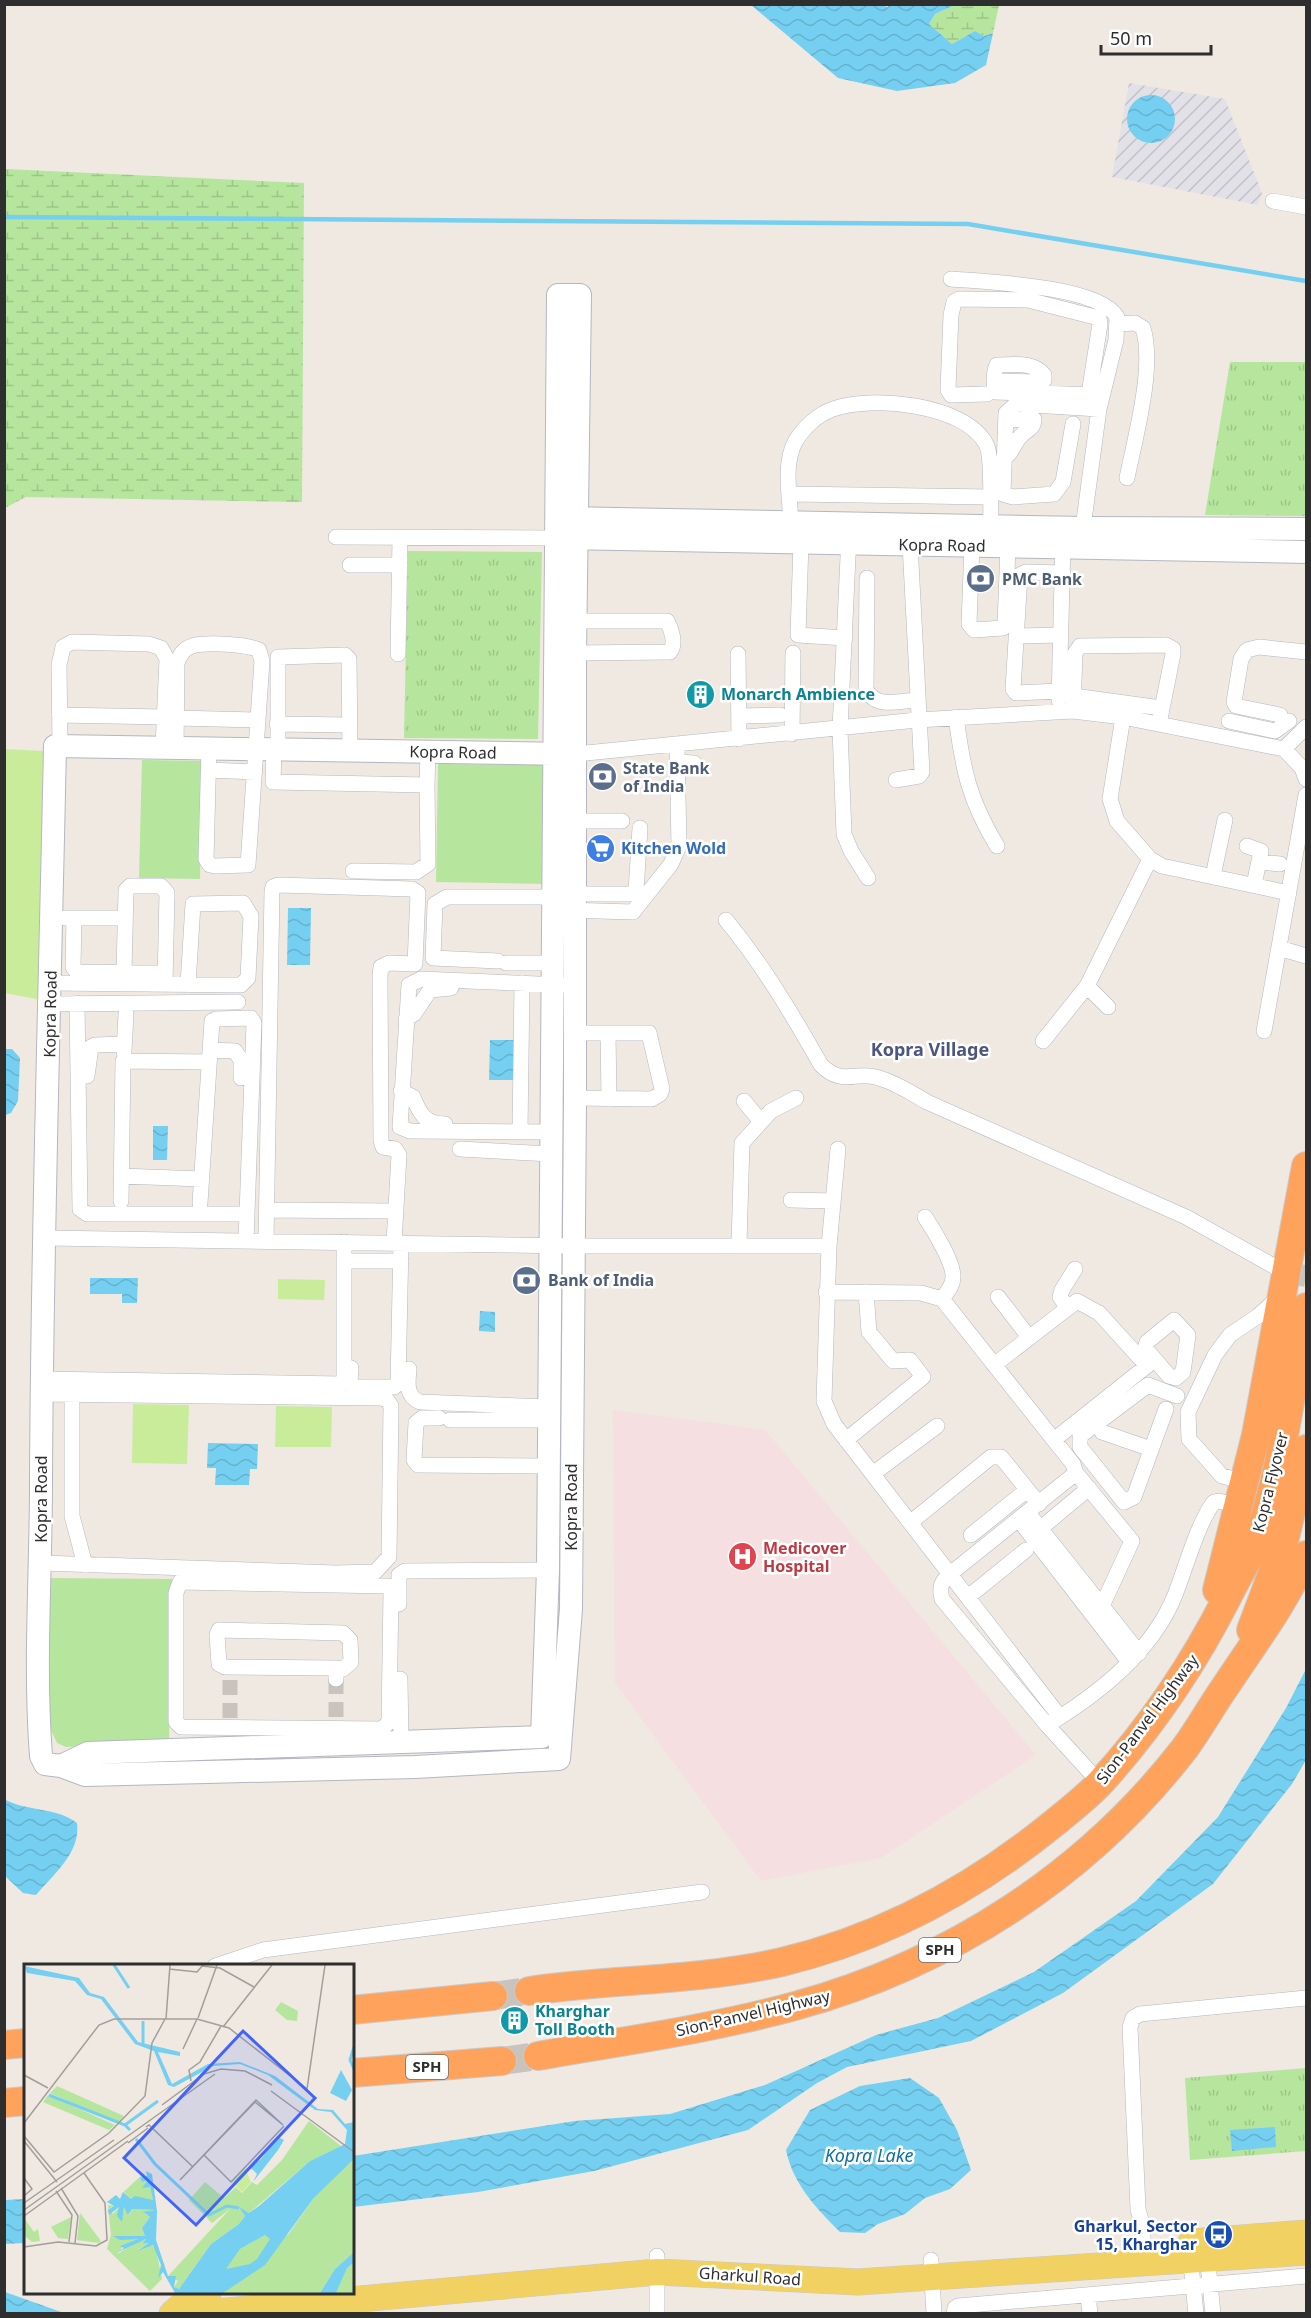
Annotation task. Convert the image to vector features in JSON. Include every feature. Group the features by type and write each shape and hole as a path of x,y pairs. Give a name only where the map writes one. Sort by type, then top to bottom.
{"highway":[{"path":"1202,1647 1243,1494 1294,1287 1306,1166"},
{"name":"Kopra Flyover","path":"1202,1647 1283,1544 1273,1485 1294,1287"},
{"name":"Kopra Flyover","path":"1238,1667 1283,1544 1306,1449"},
{"path":"1238,1667 1298,1589 1283,1544"},
{"name":"Sion-Panvel Highway","path":"529,1991 739,1970 783,1961 868,1935 939,1901 988,1873 1024,1847 1100,1784 1151,1720 1202,1647"},
{"name":"Sion-Panvel Highway","path":"538,2056 794,2007 884,1975 971,1934 1051,1882 1123,1818 1186,1746 1238,1667"},
{"path":"354,2010 493,1996"},
{"path":"4,2045 24,2043"},
{"name":"SPH","path":"354,2073 502,2061"},
{"path":"4,2103 24,2102"}],"main road":[{"name":"Gharkul Road","path":"1198,2250 1306,2233"},
{"name":"Gharkul Road","path":"354,2281 657,2264 858,2282 931,2269 1143,2245 1198,2250 1306,2252"},
{"name":"Gharkul Road","path":"194,2313 657,2264"},
{"path":"172,2313 188,2300 209,2294"}],"street":[{"path":"1273,201 1306,207"},
{"path":"951,279 1042,287 1095,301 1113,310 1119,324 1097,399 1072,537 1063,573 1061,635 1066,702"},
{"name":"Kopra Road","path":"61,1766 88,1753 230,1733 336,1733 401,1743 542,1737 553,1707 571,1609 561,1245 552,1143 560,978 564,903 566,754 567,528 558,295 580,295 567,528 577,621 566,754 576,821 564,903 560,978 575,1033 575,1098 561,1245 549,1413 548,1570 553,1707 559,1759 415,1767 85,1775 61,1766 45,1764 41,1756 36,1644 41,1563 42,1387 55,746 170,748 209,759 269,749 566,754"},
{"path":"959,299 1028,300 1099,318 1097,399 998,394 991,387 951,395 948,390 951,315 954,302 959,299"},
{"path":"1119,324 1135,323 1143,328 1147,340 1142,405 1127,478"},
{"path":"1073,424 1063,482 1054,494 1005,496 1003,492 1004,458 1008,409 1016,404 1097,399"},
{"path":"845,638 798,635 796,532 789,458 800,435 824,413 856,404 933,409 963,422 980,436 988,448 991,526"},
{"path":"1004,458 1011,454 1017,440 1034,427 1035,422 1034,419 1006,420"},
{"path":"791,495 990,497"},
{"name":"Kopra Road","path":"567,528 849,533 991,526 1072,537 1306,552"},
{"path":"336,537 528,538 567,528"},
{"name":"Kopra Road","path":"849,533 910,544 1008,546 1072,537 1306,529"},
{"path":"849,533 840,729 844,834 851,851 868,878"},
{"path":"398,654 400,538"},
{"path":"896,780 919,776 922,772 917,720 910,544"},
{"path":"972,545 969,624 974,630 1003,628 1005,624 1008,546"},
{"path":"350,565 400,565"},
{"path":"1063,573 1026,572 1020,575 1014,692 1160,716 1225,737 1284,749 1302,768 1306,779"},
{"path":"867,578 866,689 870,698 880,703 916,700"},
{"path":"575,653 670,652 672,649 672,630 668,621 577,621"},
{"path":"1017,636 1061,635"},
{"path":"60,746 59,665 63,647 72,642 149,644 161,648 167,659 170,748"},
{"path":"1066,702 1076,653 1080,646 1166,645 1173,649 1173,654 1160,716"},
{"path":"170,717 180,654 193,646 250,646 259,650 262,661 258,720 269,749 273,785 427,785"},
{"path":"1225,737 1230,715 1275,730 1284,718 1236,706 1234,702 1243,654 1252,647 1306,652"},
{"path":"792,734 793,653"},
{"path":"738,654 739,739"},
{"path":"255,772 209,759 206,859 210,865 246,866 250,863 255,772 269,749 277,724 278,657 345,655 349,658 350,751"},
{"path":"566,754 956,717 1066,702 1122,717 1160,716"},
{"path":"59,715 258,720"},
{"path":"739,716 780,716"},
{"path":"956,717 961,755 974,806 997,846"},
{"path":"1122,717 1110,799 1117,821 1150,859 1162,866 1289,893"},
{"path":"277,724 350,725"},
{"path":"1284,749 1306,728"},
{"path":"560,978 502,962 435,960 433,956 435,904 447,897 564,903 636,910 672,864 678,846 674,798 677,745"},
{"path":"354,871 416,872 428,864 428,752"},
{"path":"677,762 694,763"},
{"path":"1264,1031 1306,795"},
{"path":"1213,876 1225,820"},
{"path":"576,821 622,821"},
{"path":"564,903 630,894 636,891 640,828"},
{"path":"1247,846 1260,849 1254,885"},
{"path":"1043,1041 1087,986 1150,859"},
{"path":"1259,862 1280,864"},
{"path":"266,1241 273,887 278,885 412,889 418,893 415,963 389,963 381,967 380,976 381,1141 383,1147 395,1149 399,1155 395,1211 402,1243 408,1390 413,1398 420,1402 549,1413"},
{"path":"124,973 127,887 161,886 165,889 166,981"},
{"path":"74,918 75,970 80,973 124,973 188,985 241,985 248,978 251,916 243,903 194,904 188,985"},
{"path":"52,918 125,918"},
{"path":"726,920 783,997 821,1065 828,1072 837,1077 851,1078 867,1075 899,1085 927,1102 1186,1217 1294,1287 1258,1317 1230,1335 1215,1355 1188,1412 1189,1439 1222,1476 1243,1494"},
{"path":"1279,948 1306,956"},
{"path":"552,1143 520,1132 405,1130 399,1122 409,985 421,979 522,983 560,978"},
{"path":"50,993 166,981"},
{"path":"520,1132 522,983"},
{"path":"1087,986 1108,1007"},
{"path":"406,1019 414,1014 430,990 476,987"},
{"path":"50,993 81,1003 238,1002"},
{"path":"81,1003 80,1209 87,1214 248,1208"},
{"path":"121,1201 126,1014"},
{"path":"200,1203 212,1021 221,1018 253,1020 246,1240"},
{"path":"575,1033 649,1033 662,1089 660,1094 652,1099 575,1098"},
{"path":"608,1033 609,1099"},
{"path":"87,1076 91,1047 124,1044"},
{"path":"123,1061 209,1056 235,1051 241,1060 241,1078"},
{"path":"401,1091 413,1097 420,1114 428,1121 469,1125"},
{"path":"739,1244 741,1147 746,1137 771,1111 796,1098"},
{"path":"744,1101 761,1122"},
{"path":"460,1149 552,1143"},
{"path":"838,1149 826,1292 824,1401 834,1424 968,1597 1100,1784"},
{"path":"121,1176 202,1179"},
{"path":"791,1200 833,1201"},
{"path":"267,1210 395,1211"},
{"path":"925,1217 934,1230 953,1277 951,1287 942,1299"},
{"path":"45,1238 829,1246"},
{"path":"349,1242 353,1262 350,1382 353,1387 366,1388 394,1387 398,1384 402,1243"},
{"path":"42,1387 341,1384 344,1378 349,1242"},
{"path":"353,1262 401,1262"},
{"path":"1067,1307 1060,1297 1076,1269"},
{"path":"826,1292 921,1293 942,1299 1055,1439 1083,1461 1121,1500 1128,1502 1134,1497 1166,1408"},
{"path":"846,1440 923,1377 910,1360 898,1362 891,1359 869,1332 866,1292"},
{"path":"998,1297 1029,1336"},
{"path":"994,1365 1077,1301 1088,1305 1150,1363 1055,1439"},
{"path":"1102,1606 1132,1541 1089,1488 1079,1444 1080,1436 1144,1386 1152,1384 1178,1396"},
{"path":"41,1563 336,1573 375,1572 389,1557 391,1406 387,1400 382,1398 72,1394 42,1387"},
{"path":"72,1394 72,1516 85,1565"},
{"path":"549,1413 444,1419 422,1418 416,1423 414,1460 418,1465 549,1466"},
{"path":"874,1473 937,1426"},
{"path":"1054,1721 942,1599 940,1590 943,1581 1029,1512 1083,1461 1092,1443 1106,1429 1151,1449"},
{"path":"911,1522 991,1457 1000,1458 1027,1490 1029,1541 1134,1658"},
{"path":"968,1597 1089,1488"},
{"path":"971,1535 1027,1490"},
{"path":"1054,1721 1099,1689 1134,1658 1173,1599 1209,1508 1219,1501 1243,1494"},
{"path":"1029,1541 1102,1606 1134,1658"},
{"path":"401,1743 399,1575 410,1570 548,1570"},
{"path":"230,1733 181,1727 176,1722 176,1593 180,1582 388,1586 391,1592 390,1722 382,1729 336,1733"},
{"path":"219,1630 343,1633 350,1640 351,1662 336,1674 230,1673 219,1664 216,1635 219,1630"},
{"path":"218,1964 263,1950 702,1892"},
{"path":"1143,2209 1130,2027 1133,2018 1140,2014 1306,1998"},
{"path":"1143,2164 1143,2245"},
{"path":"1198,2250 1210,2284 1213,2313"},
{"path":"1196,2313 1193,2285 1198,2250"},
{"path":"657,2264 657,2313"},
{"path":"931,2269 934,2313"},
{"path":"954,2313 958,2306 1306,2276"},
{"path":"1088,2295 1090,2313"}],"shaded area":[{"path":"1129,83 1225,99 1262,193 1258,205 1112,177"},
{"name":"Medicover Hospital","path":"613,1410 765,1430 1036,1755 881,1858 761,1881 615,1683"}],"green space":[{"path":"955,5 999,5 993,33 984,36 975,31 952,44 929,24 935,14"},
{"path":"5,169 304,183 302,502 26,497 5,508"},
{"path":"1230,362 1306,362 1306,516 1205,515"},
{"path":"408,551 542,552 538,739 404,738"},
{"path":"5,749 43,751 41,1000 5,993"},
{"path":"142,760 202,761 200,879 139,878"},
{"path":"438,764 549,765 546,884 436,882"},
{"path":"278,1279 325,1280 324,1300 278,1299"},
{"path":"133,1404 189,1405 187,1464 132,1463"},
{"path":"276,1406 332,1407 331,1447 275,1447"},
{"path":"50,1578 172,1579 169,1743 66,1747 57,1743 48,1724"},
{"path":"1306,2068 1306,2151 1190,2160 1185,2078"}],"water":[{"path":"891,4 955,5 935,14 929,24 952,44 975,31 984,36 993,33 986,65 955,83 897,91 838,78 751,5 883,5 887,7"},
{"path":"1146,95 1156,95 1168,102 1175,114 1175,124 1168,136 1156,143 1146,143 1131,132 1127,124 1127,114 1138,99"},
{"path":"288,908 311,908 310,965 287,965"},
{"path":"490,1040 515,1040 514,1080 489,1080"},
{"path":"5,1049 12,1049 20,1058 18,1101 11,1113 5,1115"},
{"path":"153,1126 168,1126 167,1160 153,1160"},
{"path":"90,1278 138,1278 137,1303 122,1303 122,1294 90,1294"},
{"path":"480,1311 495,1312 495,1332 479,1331"},
{"path":"208,1443 258,1444 257,1469 250,1469 249,1485 215,1485 216,1468 207,1468"},
{"path":"1306,1669 1306,1760 1292,1784 1213,1884 1063,1993 971,2041 847,2067 817,2083 748,2130 594,2171 478,2192 354,2207 354,2156 575,2121 670,2114 765,2085 876,2035 938,2018 1034,1972 1136,1901 1218,1817 1286,1708"},
{"path":"4,1799 22,1806 60,1814 77,1823 75,1844 71,1853 36,1895 23,1893 5,1876"},
{"name":"Kopra Lake","path":"910,2078 939,2098 957,2130 971,2170 950,2189 925,2198 905,2214 878,2224 865,2233 840,2232 800,2185 786,2150 810,2110 860,2086"},
{"path":"1275,2127 1276,2147 1232,2151 1230,2130"},
{"path":"24,2199 24,2243 5,2244 5,2200"},
{"path":"5,2292 64,2313 5,2313"}],"waterway":[{"path":"4,217 968,224 1306,281"}],"tunnel":[{"path":"1300,1275 1306,1276"},
{"path":"336,1679 336,1724"},
{"path":"230,1680 230,1722"},
{"path":"493,1996 529,1991"},
{"path":"502,2061 538,2056"}],"place":[{"name":"PMC Bank","path":"981,579"},
{"name":"Monarch Ambience","path":"700,694"},
{"name":"State Bank of India","path":"602,777"},
{"name":"Kitchen Wold","path":"600,848"},
{"name":"Bank of India","path":"527,1280"},
{"name":"Medicover Hospital","path":"742,1557"},
{"name":"Kharghar Toll Booth","path":"514,2020"},
{"name":"Gharkul, Sector 15, Kharghar","path":"1218,2235"}],"district":[{"name":"Kopra Village","path":"930,1050"}]}
